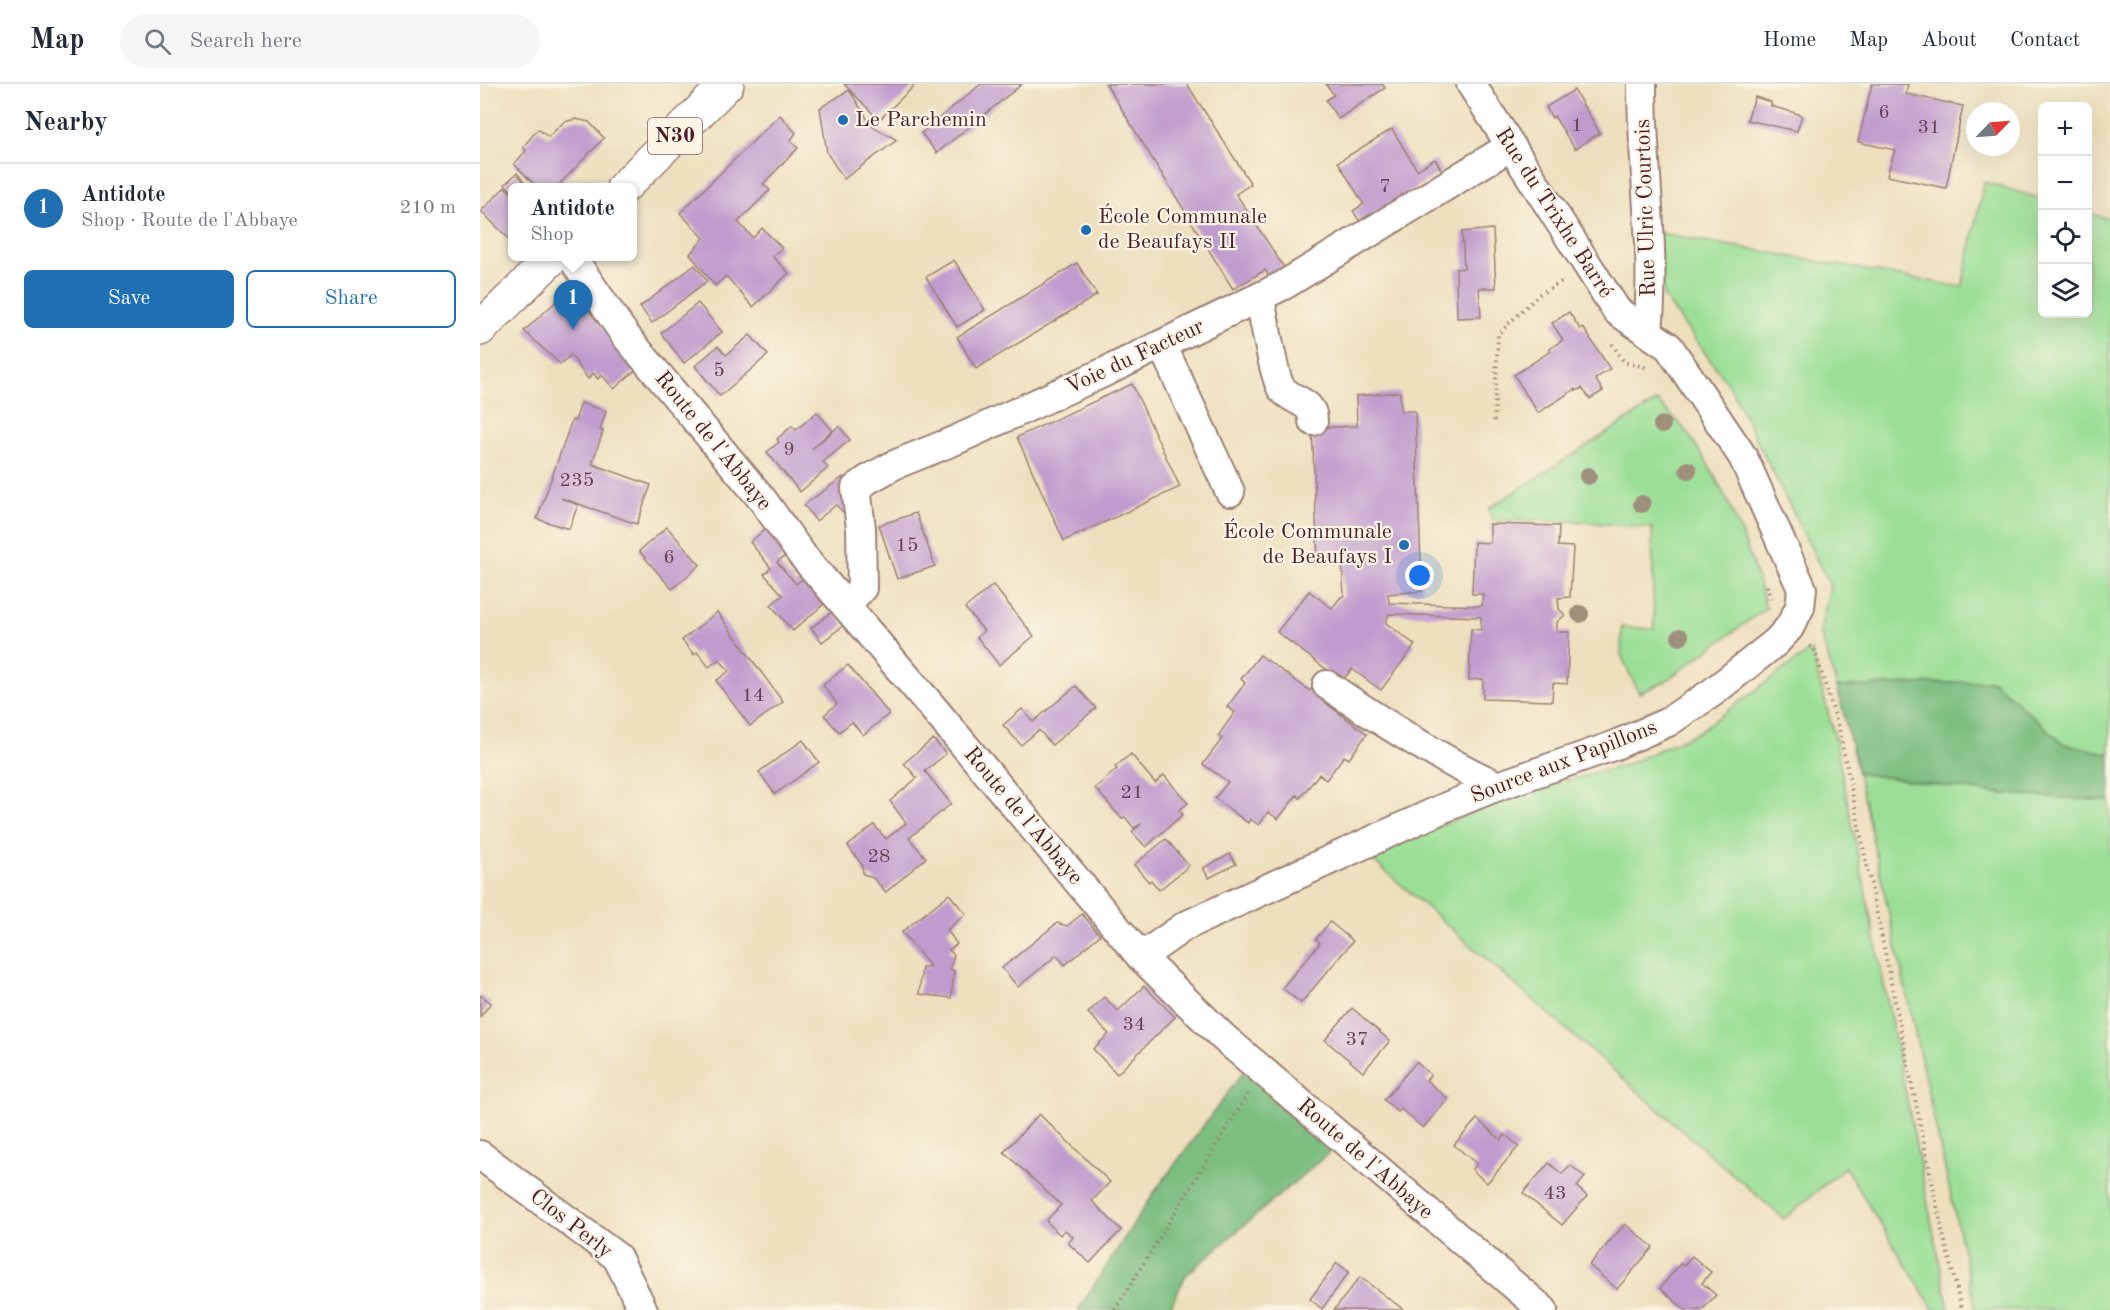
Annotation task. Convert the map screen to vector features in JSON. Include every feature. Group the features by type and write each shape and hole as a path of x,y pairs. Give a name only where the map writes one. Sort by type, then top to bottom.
{"main road":[{"name":"N30","path":"628,183 727,84"},
{"path":"480,329 549,261"}],"street":[{"name":"Rue du Trixhe Barré","path":"1471,84 1617,311 1648,332"},
{"name":"Rue Ulric Courtois","path":"1642,84 1642,133 1652,294 1648,332"},
{"name":"Voie du Facteur","path":"846,606 861,588 861,528 856,489 867,480 894,465 956,440 1272,292 1512,146"},
{"name":"Route de l'Abbaye","path":"574,261 625,335 762,500 802,555 1141,957 1183,1000 1263,1071 1543,1310"},
{"path":"1272,292 1279,383 1289,395 1305,402 1313,421"},
{"name":"Source aux Papillons","path":"1141,957 1185,926 1214,912 1498,786 1612,746 1668,722 1713,693 1776,642 1789,628 1800,607 1802,589 1743,457 1669,347 1648,332"},
{"path":"1162,345 1230,492"},
{"path":"1327,685 1392,728 1467,772 1498,786"},
{"name":"Clos Perly","path":"480,1155 617,1257 643,1310"}],"path":[{"path":"1494,421 1498,334 1540,294 1587,265"},
{"path":"1648,332 1649,368 1654,377"},
{"path":"1765,577 1775,617 1814,649 1839,729 1942,1230 1962,1310"},
{"path":"1115,1310 1263,1071"}],"green space":[{"path":"1984,182 2038,198 2038,318 2092,318 2092,214 2110,219 2110,754 2064,744 1993,681 1837,687 1820,632 1830,586 1730,387 1664,297 1659,233 1962,287"},
{"path":"1657,401 1686,431 1714,475 1744,540 1766,608 1664,682 1639,693 1621,655 1622,627 1654,629 1652,528 1573,521 1492,520 1489,508"},
{"path":"1811,650 1834,734 1949,1310 1934,1310 1845,1167 1784,1219 1368,856 1513,795 1628,764 1698,732"},
{"path":"1993,681 2064,744 2110,754 2110,801 1994,793 1858,773 1837,687"},
{"path":"1858,773 1994,793 2110,801 2110,1310 1976,1310"},
{"path":"1243,1072 1333,1149 1186,1275 1169,1310 1078,1310 1153,1194"}],"building":[{"path":"844,84 912,84 914,86 879,120"},
{"path":"981,84 1022,84 937,153 921,133"},
{"path":"1106,84 1187,84 1251,184 1236,194 1289,275 1274,284 1265,270 1233,289"},
{"path":"1326,84 1382,84 1385,88 1338,119 1326,100 1334,95"},
{"path":"1872,84 1908,84 1906,94 1963,106 1946,188 1887,176 1895,150 1858,142"},
{"path":"849,90 872,126 897,140 844,179 827,153 820,108"},
{"path":"1574,90 1600,133 1575,149 1546,107"},
{"path":"1755,97 1771,102 1771,106 1802,115 1797,131 1747,120"},
{"path":"780,115 796,133 790,141 798,148 763,184 770,190 738,222 753,238 762,228 782,248 772,256 789,273 753,307 726,276 715,286 690,254 704,238 680,213"},
{"path":"576,119 589,122 604,138 561,183 533,183 514,164 526,151 523,147 538,129 548,137 564,122"},
{"path":"1392,129 1417,170 1435,159 1442,171 1361,223 1353,211 1364,204 1338,162"},
{"path":"517,173 525,183 508,183 508,187 505,184"},
{"path":"505,187 508,190 508,238 481,211"},
{"path":"1493,229 1496,288 1479,288 1481,317 1457,318 1456,269 1464,268 1462,232"},
{"path":"954,260 985,310 957,327 926,277"},
{"path":"1077,263 1097,295 976,369 957,337"},
{"path":"695,265 707,281 652,323 640,307"},
{"path":"563,295 576,295 637,369 614,389 602,375 598,379 593,373 588,379 571,355 560,364 524,331"},
{"path":"698,303 722,332 684,363 661,333"},
{"path":"1569,312 1580,329 1583,327 1610,369 1595,379 1603,391 1590,399 1582,388 1576,391 1575,389 1538,413 1514,375 1551,351 1549,349 1563,340 1552,323"},
{"path":"750,335 768,355 720,396 695,366 718,346 726,355"},
{"path":"1132,384 1180,487 1064,541 1017,437"},
{"path":"1400,392 1401,411 1415,411 1422,591 1388,594 1389,603 1482,606 1483,594 1472,594 1474,542 1490,543 1490,524 1559,526 1558,546 1573,547 1570,597 1558,598 1559,609 1565,615 1557,622 1557,632 1569,632 1567,684 1553,683 1552,701 1483,699 1483,679 1469,680 1471,629 1481,630 1481,617 1389,614 1386,623 1415,645 1381,690 1352,669 1342,681 1334,675 1318,697 1367,734 1349,759 1344,756 1326,780 1319,774 1300,798 1297,795 1278,819 1268,812 1259,825 1250,819 1248,823 1215,798 1228,782 1203,764 1222,739 1218,736 1235,712 1227,707 1245,683 1241,679 1260,655 1310,691 1326,669 1277,632 1309,591 1332,608 1344,596 1342,562 1318,562 1312,428 1357,426 1356,396"},
{"path":"581,403 606,411 600,430 603,431 592,464 651,485 637,524 561,498 578,505 569,529 537,519 572,420 575,421"},
{"path":"817,412 832,430 812,449 839,426 850,440 823,462 828,468 800,492 767,452 779,442 777,439 792,426 796,430"},
{"path":"843,477 849,510 845,514 836,505 816,521 804,505"},
{"path":"916,513 935,566 897,579 879,525"},
{"path":"667,527 700,565 672,589 639,551"},
{"path":"768,527 789,553 777,562 796,584 804,578 825,603 793,631 771,605 783,595 764,574 771,568 750,542"},
{"path":"993,585 1034,636 999,665 977,637 984,631 965,608"},
{"path":"833,611 844,625 822,642 811,628"},
{"path":"717,612 783,702 750,726 716,681 729,671 719,659 709,667 697,652 694,655 682,640"},
{"path":"848,665 889,714 863,735 852,722 839,732 824,715 837,704 823,685"},
{"path":"1076,686 1096,708 1052,745 1039,730 1021,745 1003,725 1022,709 1033,722"},
{"path":"933,739 946,754 925,771 951,804 909,838 926,858 886,892 873,878 863,874 862,865 848,846 874,825 886,839 906,823 890,801 917,778 904,763"},
{"path":"803,740 819,762 775,794 759,772"},
{"path":"1131,754 1155,783 1164,775 1188,803 1179,810 1183,814 1146,847 1132,832 1141,824 1134,828 1125,817 1122,819 1095,788"},
{"path":"1166,839 1189,866 1159,890 1134,865"},
{"path":"1230,854 1236,864 1209,878 1203,868"},
{"path":"949,894 966,914 947,930 957,944 949,950 954,955 950,969 954,971 951,998 919,994 922,967 929,967 930,964 902,932"},
{"path":"1082,914 1100,935 1065,965 1057,955 1018,987 1002,968 1057,923 1067,926"},
{"path":"1330,922 1353,941 1301,1003 1282,988 1320,943 1316,939"},
{"path":"1144,986 1175,1017 1117,1074 1093,1049 1109,1034 1088,1013 1104,997 1118,1011"},
{"path":"480,995 491,1003 480,1017"},
{"path":"1352,1008 1390,1041 1363,1072 1325,1040"},
{"path":"1416,1062 1431,1075 1426,1080 1448,1099 1423,1128 1401,1109 1398,1112 1384,1100"},
{"path":"1039,1114 1110,1182 1092,1201 1121,1230 1090,1263 1068,1243 1073,1237 1065,1230 1060,1235 1046,1221 1061,1205 1004,1152"},
{"path":"1477,1119 1501,1140 1505,1135 1519,1146 1487,1183 1472,1170 1477,1164 1454,1145"},
{"path":"1549,1163 1562,1174 1570,1165 1585,1177 1577,1187 1587,1196 1562,1225 1523,1193"},
{"path":"1625,1224 1653,1247 1617,1289 1589,1265"},
{"path":"1692,1256 1711,1272 1702,1283 1716,1295 1702,1310 1685,1310 1660,1288 1680,1264 1684,1266"},
{"path":"1337,1263 1349,1272 1322,1309 1310,1299"},
{"path":"1360,1277 1404,1310 1334,1310"}],"place":[{"name":"Le Parchemin","path":"843,120"},
{"name":"École Communale de Beaufays II","path":"1086,230"},
{"name":"Antidote","path":"573,330"},
{"name":"École Communale de Beaufays I","path":"1404,545"}]}
